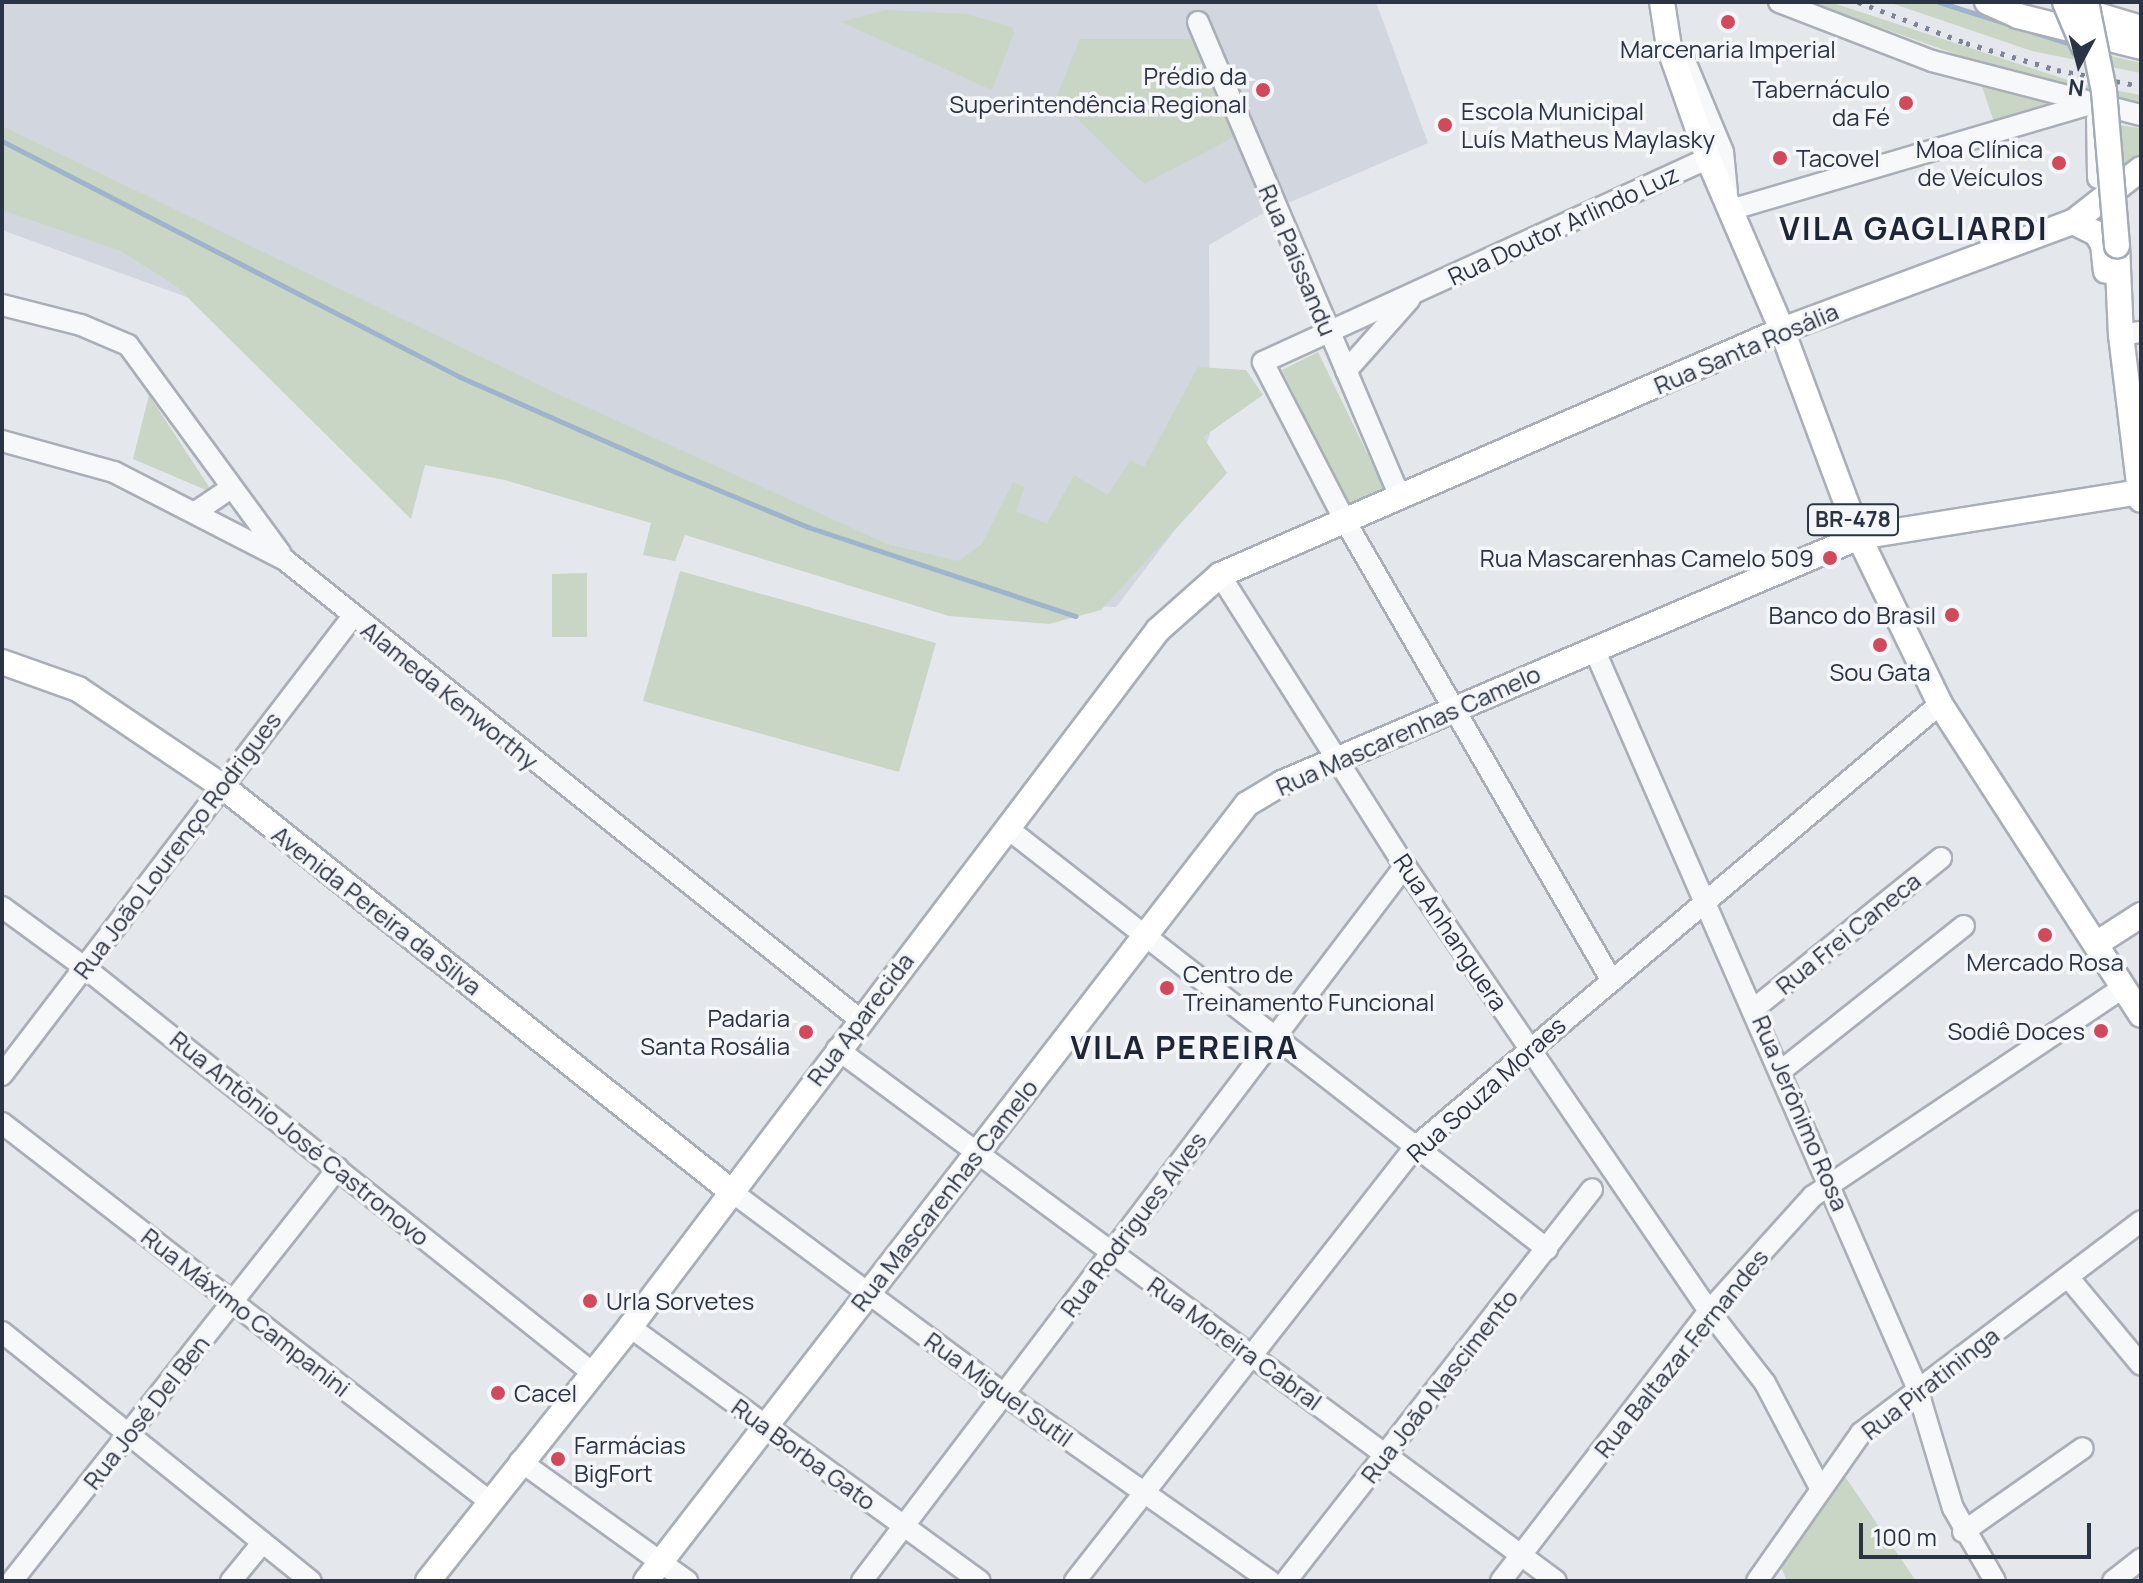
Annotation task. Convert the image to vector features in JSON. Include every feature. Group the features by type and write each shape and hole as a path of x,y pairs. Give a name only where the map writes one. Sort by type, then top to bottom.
{"main road":[{"name":"BR-478","path":"1662,2 1669,47 1708,158 1782,330 1859,537 1940,704 2096,944 2132,982 2141,1015"},
{"path":"1987,2 2018,16 2141,47"},
{"path":"2057,2 2141,28"},
{"path":"2065,2 2099,100"},
{"path":"2086,2 2128,327 2141,500"},
{"name":"Rua Santa Rosália","path":"1345,521 1782,330 2073,222 2141,169"},
{"path":"2073,222 2096,233 2103,244 2110,307 2128,327"},
{"name":"Rua Mascarenhas Camelo","path":"653,1571 1247,804 1340,758 1859,537 2140,492"},
{"name":"Rua Aparecida","path":"428,1581 520,1461 594,1374 859,1019 1158,630 1220,575 1345,521"},
{"name":"Avenida Pereira da Silva","path":"2,662 78,689 222,786 732,1192"},
{"path":"2096,944 2141,915"}],"street":[{"path":"1652,2 1659,37"},
{"name":"BR-478","path":"1675,2 1683,55 1723,152 1729,207"},
{"path":"1779,2 1932,61 2068,104"},
{"name":"Rua Paissandu","path":"1198,22 1400,497"},
{"path":"1729,207 2068,104 2099,100 2141,115"},
{"path":"2098,178 2096,120 2099,100"},
{"name":"Rua Doutor Arlindo Luz","path":"1345,521 1263,362 1708,158"},
{"name":"Rua Doutor Arlindo Luz","path":"1346,371 1417,291"},
{"path":"2,305 81,325 128,345 285,560"},
{"name":"Alameda Kenworthy","path":"2,441 114,472 197,511 285,560 859,1019"},
{"path":"197,511 231,488"},
{"path":"1345,521 1612,981"},
{"name":"Rua Anhanguera","path":"1220,575 1340,758 1405,866 1709,1311 1765,1383 1819,1486"},
{"name":"Rua João Lourenço Rodrigues","path":"2,1075 353,616"},
{"name":"Rua Jerônimo Rosa","path":"1594,649 1707,898 1918,1390 1963,1532 1995,1581"},
{"name":"Rua Souza Moraes","path":"1075,1581 1415,1147 1940,704"},
{"path":"1007,828 1547,1249"},
{"name":"Rua Frei Caneca","path":"1755,1008 1941,858"},
{"name":"Rua Rodrigues Alves","path":"862,1581 1405,866"},
{"name":"Rua Antônio José Castronovo","path":"2,907 84,967 594,1374"},
{"path":"1782,1070 1964,926"},
{"name":"Rua Baltazar Fernandes","path":"1501,1581 1709,1311 1831,1182 2132,982"},
{"name":"Rua Moreira Cabral","path":"837,1049 1556,1581"},
{"name":"Rua Máximo Campanini","path":"2,1123 489,1501"},
{"name":"Rua José Del Ben","path":"12,1581 338,1168"},
{"name":"Rua João Nascimento","path":"1286,1581 1592,1190"},
{"name":"Rua Miguel Sutil","path":"732,1192 1004,1394 1270,1581"},
{"name":"Rua Piratininga","path":"1757,1581 1819,1486 1861,1433 2141,1221"},
{"path":"2068,1277 2141,1365"},
{"name":"Rua Borba Gato","path":"630,1327 979,1581"},
{"path":"2,1333 311,1581"},
{"path":"1963,1532 2083,1448"},
{"path":"520,1461 653,1571 687,1581"},
{"path":"231,1581 263,1542"},
{"path":"2113,1581 2141,1559"}],"shaded area":[{"path":"2,2 1376,2 1428,143 1260,215 1209,245 1210,434 1178,526 1116,607 977,603 432,386 2,230"}],"green space":[{"path":"1808,2 1830,2 2080,84 2141,95 2141,108 2050,87"},
{"path":"1888,2 1947,2 2068,46 2141,63 2141,73 2032,51"},
{"path":"886,10 966,14 1012,27 1014,33 992,90 841,22"},
{"path":"1080,39 1193,39 1234,137 1144,184 1056,98"},
{"path":"1981,84 2062,104 1994,122"},
{"path":"2102,123 2141,128 2141,154 2105,178"},
{"path":"2,126 556,393 887,544 958,561 982,544 1013,482 1025,487 1016,511 1047,524 1074,475 1108,495 1130,460 1144,467 1198,367 1246,370 1263,395 1203,437 1227,473 1101,610 1049,624 949,616 685,535 675,561 643,555 651,523 505,480 425,465 411,519 176,286 121,251 2,210"},
{"path":"1318,352 1384,488 1348,505 1282,370"},
{"path":"149,395 213,493 133,459"},
{"path":"680,571 936,643 899,772 643,701"},
{"path":"587,573 587,637 552,637 552,574"},
{"path":"1844,1475 1916,1581 1787,1581 1781,1567"}],"waterway":[{"path":"1939,2 2077,46"},
{"path":"2,141 460,377 808,527 1076,616"}],"railway":[{"path":"1858,2 1966,43 2057,70 2141,86"}],"place":[{"name":"Marcenaria Imperial","path":"1728,22"},
{"name":"Prédio da Superintendência Regional","path":"1263,90"},
{"name":"Tabernáculo da Fé","path":"1906,103"},
{"name":"Escola Municipal Luís Matheus Maylasky","path":"1445,125"},
{"name":"Tacovel","path":"1780,158"},
{"name":"Moa Clínica de Veículos","path":"2059,163"},
{"name":"Rua Mascarenhas Camelo 509","path":"1830,558"},
{"name":"Banco do Brasil","path":"1952,615"},
{"name":"Sou Gata","path":"1880,645"},
{"name":"Mercado Rosa","path":"2045,935"},
{"name":"Centro de Treinamento Funcional","path":"1167,988"},
{"name":"Sodiê Doces","path":"2101,1031"},
{"name":"Padaria Santa Rosália","path":"806,1032"},
{"name":"Urla Sorvetes","path":"590,1301"},
{"name":"Cacel","path":"498,1393"},
{"name":"Farmácias BigFort","path":"558,1459"}],"district":[{"name":"VILA GAGLIARDI","path":"1914,228"},
{"name":"VILA PEREIRA","path":"1185,1047"}]}
